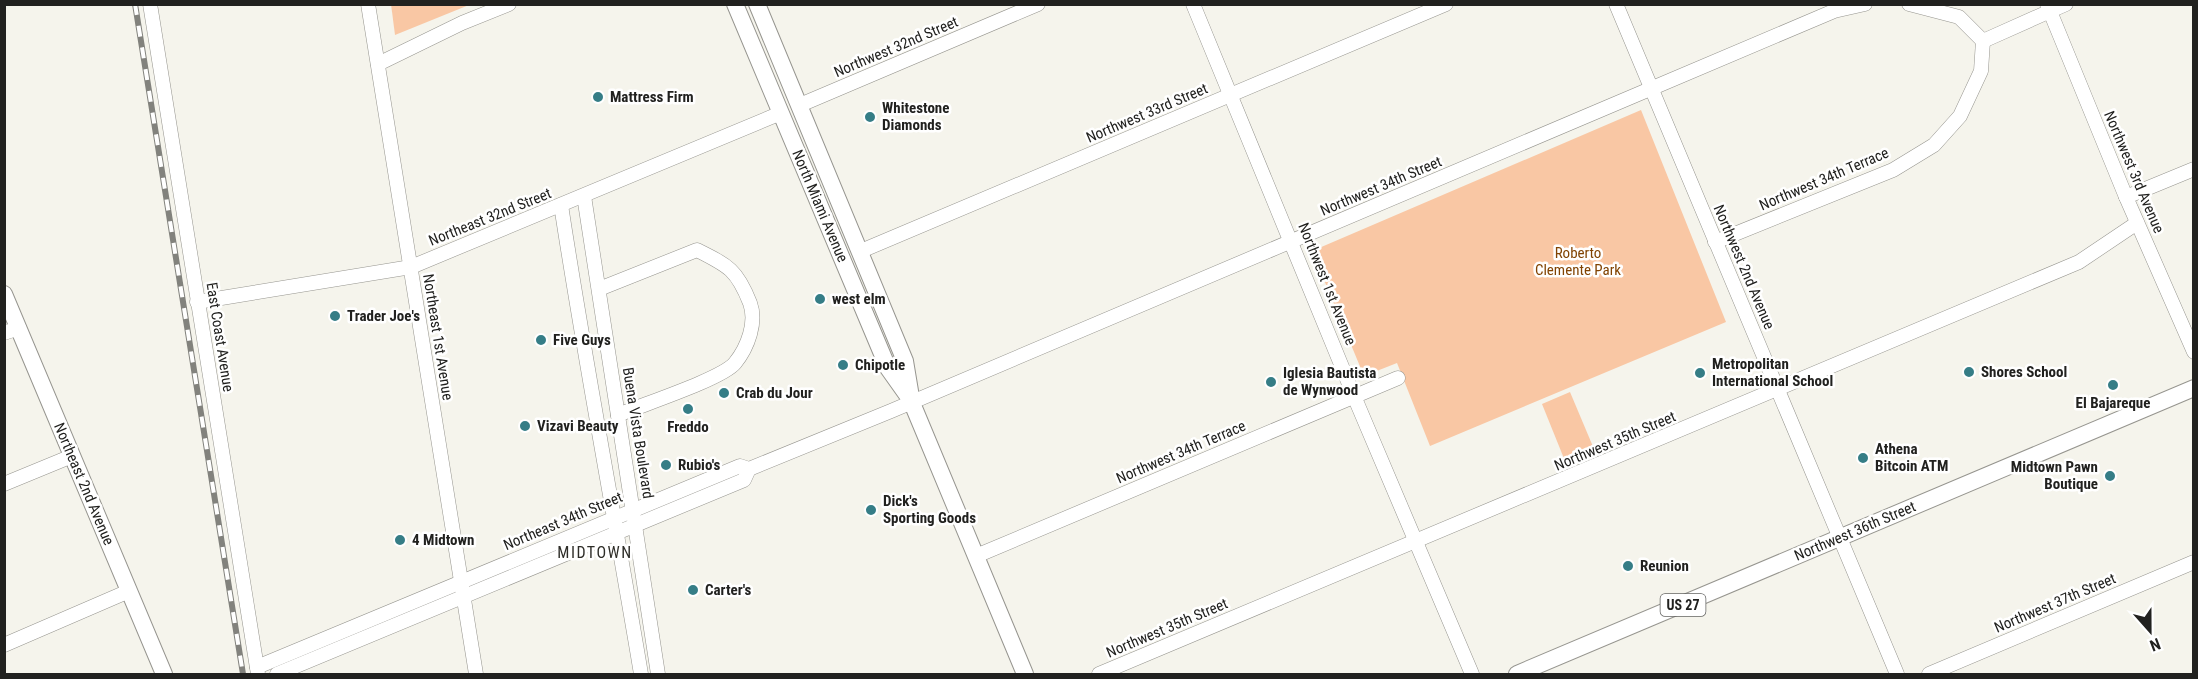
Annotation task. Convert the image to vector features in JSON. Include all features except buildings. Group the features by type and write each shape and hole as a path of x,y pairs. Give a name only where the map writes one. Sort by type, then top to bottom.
{"main road":[{"name":"North Miami Avenue","path":"735,4 888,368 912,403 1025,675"},
{"path":"746,4 762,43 787,76"},
{"name":"North Miami Avenue","path":"757,4 905,361 912,403"},
{"path":"781,113 799,131 857,270 880,298"},
{"name":"Northeast 2nd Avenue","path":"4,294 12,331 72,456 164,675"},
{"name":"Northwest 36th Street","path":"1517,675 2193,388"}],"street":[{"name":"East Coast Avenue","path":"150,4 257,671"},
{"name":"Northeast 1st Avenue","path":"368,4 476,675"},
{"path":"378,64 462,23 509,4"},
{"name":"Northwest 32nd Street","path":"800,105 1038,4"},
{"name":"Northwest 1st Avenue","path":"1193,4 1354,396 1472,675"},
{"name":"Northwest 33rd Street","path":"861,251 1446,4"},
{"name":"Northwest 2nd Avenue","path":"1616,4 1898,675"},
{"name":"Northwest 34th Street","path":"912,403 1834,11 1865,4"},
{"path":"1909,4 1959,17 1983,41 2048,8 2066,4"},
{"name":"Northwest 3rd Avenue","path":"2048,8 2193,352"},
{"name":"Northwest 34th Terrace","path":"1715,242 1893,170 1934,145 1960,116 1981,71 1983,41"},
{"name":"Northeast 32nd Street","path":"197,302 411,267 781,113"},
{"path":"2126,197 2193,169"},
{"name":"Buena Vista Boulevard","path":"584,196 658,675"},
{"path":"561,205 577,310 618,533 640,675"},
{"name":"Northwest 35th Street","path":"1099,675 2079,262 2137,223"},
{"path":"599,289 697,250 724,263 742,282 754,314 750,336 735,363 718,375 618,415"},
{"name":"Northwest 34th Terrace","path":"976,556 1398,378"},
{"name":"Northeast 34th Street","path":"277,675 744,480 749,469 912,403"},
{"path":"4,484 72,456"},
{"name":"Northeast 34th Street","path":"257,671 461,582 740,465 749,469"},
{"name":"Northwest 37th Street","path":"1929,675 2193,562"},
{"path":"4,645 129,591"}],"green space":[{"path":"391,4 469,4 469,5 395,35"},
{"name":"Roberto Clemente Park","path":"1641,110 1726,322 1430,446 1397,363 1364,376 1312,251"},
{"path":"1570,392 1594,449 1565,461 1542,404"}],"railway":[{"path":"135,4 243,674"}],"place":[{"name":"Mattress Firm","path":"598,97"},
{"name":"Whitestone Diamonds","path":"870,117"},
{"name":"west elm","path":"820,299"},
{"name":"Trader Joe's","path":"335,316"},
{"name":"Five Guys","path":"541,340"},
{"name":"Chipotle","path":"843,365"},
{"name":"Shores School","path":"1969,372"},
{"name":"Metropolitan International School","path":"1700,373"},
{"name":"Iglesia Bautista de Wynwood","path":"1271,382"},
{"name":"El Bajareque","path":"2113,385"},
{"name":"Crab du Jour","path":"724,393"},
{"name":"Freddo","path":"688,409"},
{"name":"Vizavi Beauty","path":"525,426"},
{"name":"Athena Bitcoin ATM","path":"1863,458"},
{"name":"Rubio's","path":"666,465"},
{"name":"Midtown Pawn Boutique","path":"2110,476"},
{"name":"Dick's Sporting Goods","path":"871,510"},
{"name":"4 Midtown","path":"400,540"},
{"name":"Reunion","path":"1628,566"},
{"name":"Carter's","path":"693,590"}],"district":[{"name":"MIDTOWN","path":"595,552"}]}
